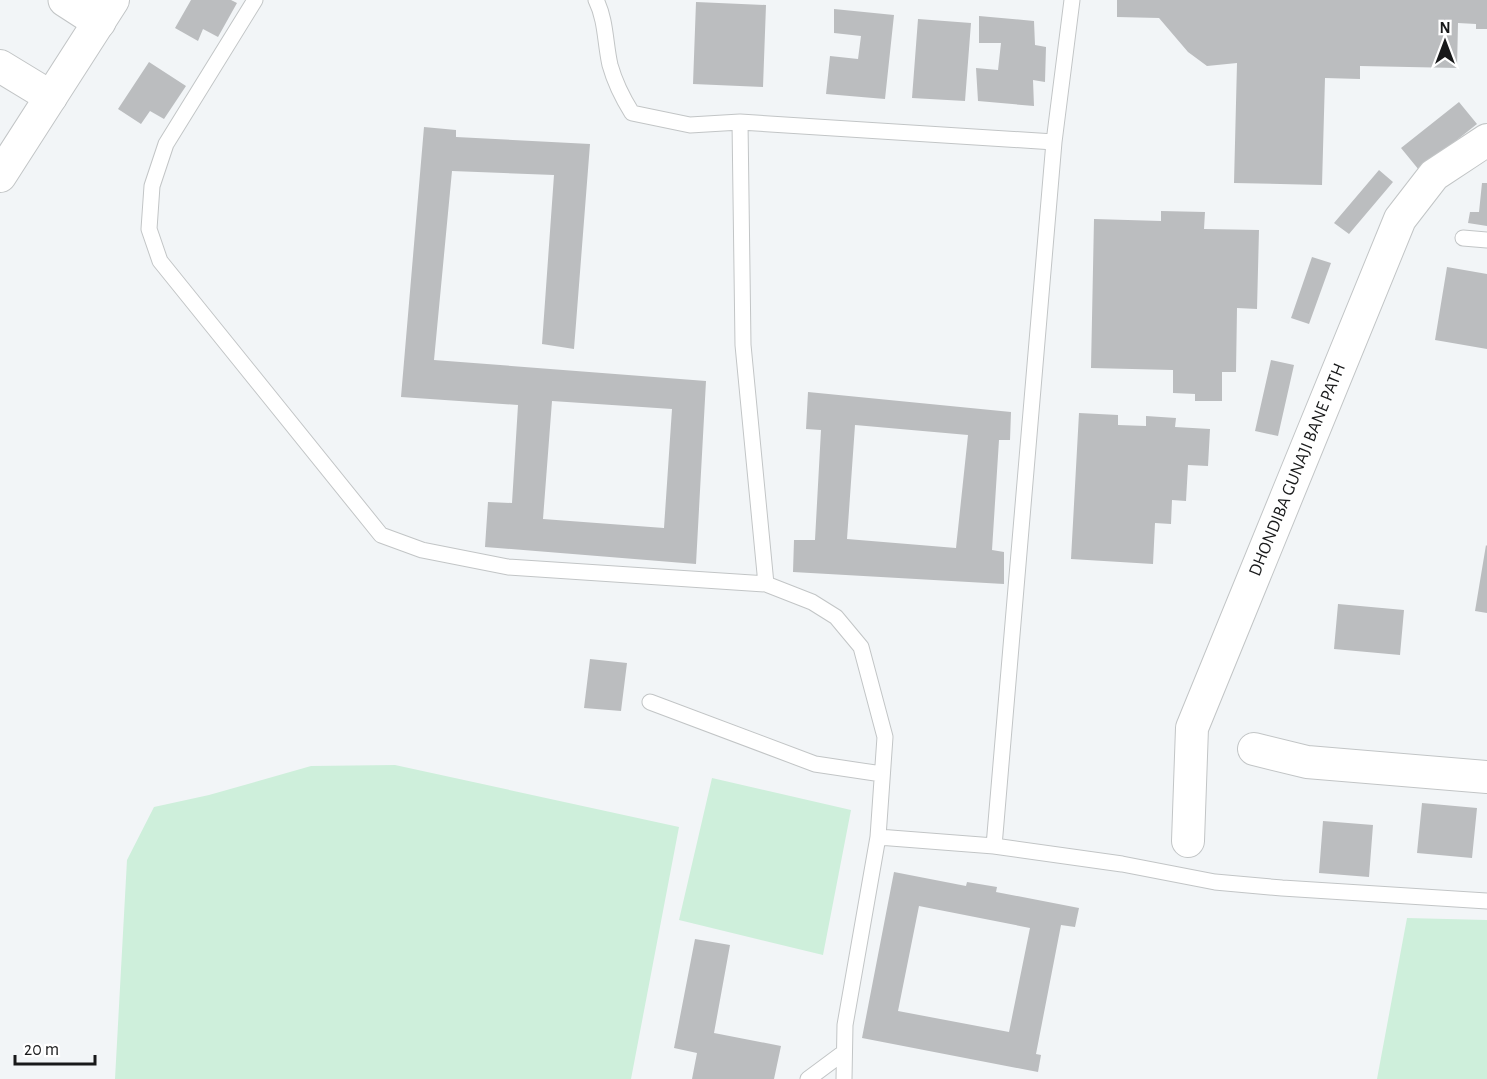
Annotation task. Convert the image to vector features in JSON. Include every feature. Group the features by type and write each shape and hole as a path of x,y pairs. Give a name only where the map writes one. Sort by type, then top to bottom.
{"street":[{"path":"0,176 106,11 65,0"},
{"path":"0,66 51,97"},
{"name":"DHONDIBA GUNAJI BANE PATH","path":"1188,841 1192,728 1400,219 1434,175 1487,140"},
{"path":"1254,749 1307,762 1487,777"}],"lane":[{"path":"255,0 166,144 152,186 149,229 160,261 381,535 422,550 507,567 766,584 812,602 836,617 861,647 885,737 878,837 845,1025 844,1079"},
{"path":"596,0 602,11 610,64 618,92 632,113 690,125 740,122 1054,142"},
{"path":"994,846 1054,142 1072,0"},
{"path":"740,122 743,345 766,584"},
{"path":"1463,238 1487,240"},
{"path":"650,702 814,764 882,774"},
{"path":"878,837 994,846 1122,864 1215,882 1487,901"},
{"path":"808,1079 843,1053"}],"green space":[{"path":"395,765 679,827 631,1079 115,1079 127,860 154,807 209,795 311,766"},
{"path":"712,778 851,810 823,955 679,920"},
{"path":"1407,918 1487,920 1487,1079 1377,1079"}],"building":[{"path":"191,0 231,0 237,3 218,37 203,29 198,41 175,28"},
{"path":"1117,0 1487,0 1487,29 1476,29 1476,24 1458,23 1457,68 1360,66 1360,79 1325,78 1322,185 1234,183 1237,63 1207,66 1188,52 1159,18 1117,17"},
{"path":"696,2 766,5 763,87 693,84"},
{"path":"834,9 894,15 885,99 826,94 830,56 858,59 861,36 834,33"},
{"path":"979,16 1034,21 1035,45 1046,47 1045,82 1033,80 1034,106 978,101 976,68 998,70 1001,43 979,43"},
{"path":"918,19 971,23 965,101 912,98"},
{"path":"149,62 186,86 164,119 150,111 141,124 118,109"},
{"path":"1459,102 1477,124 1419,170 1401,148"},
{"path":"424,127 456,130 456,137 590,144 574,349 542,344 554,175 452,171 434,360 706,381 696,564 485,547 488,502 512,503 518,405 401,397","holes":["552,401 672,409 664,528 543,519"]},
{"path":"1379,170 1393,182 1349,234 1334,223"},
{"path":"1482,183 1487,183 1487,226 1468,223 1470,212 1479,212"},
{"path":"1161,211 1205,212 1204,229 1259,230 1257,309 1237,308 1236,372 1222,372 1222,401 1195,401 1195,394 1173,393 1173,370 1091,368 1094,219 1161,221"},
{"path":"1312,257 1331,263 1309,324 1291,318"},
{"path":"1447,267 1487,274 1487,349 1435,340"},
{"path":"1271,360 1294,365 1278,436 1255,431"},
{"path":"808,392 1011,412 1010,440 999,440 992,550 1004,552 1004,584 793,572 794,540 815,540 821,430 806,429","holes":["855,425 968,435 956,548 847,539"]},
{"path":"1079,413 1118,415 1118,425 1146,426 1146,416 1176,418 1175,427 1210,429 1208,466 1188,465 1186,501 1172,500 1171,524 1155,523 1153,564 1071,559"},
{"path":"1487,546 1487,613 1475,611"},
{"path":"1338,604 1404,610 1400,655 1334,649"},
{"path":"590,659 627,663 621,711 584,708"},
{"path":"1422,803 1477,808 1472,858 1417,853"},
{"path":"1323,821 1373,825 1369,877 1319,873"},
{"path":"894,872 966,886 967,882 997,887 996,892 1079,908 1075,927 1061,925 1036,1054 1041,1055 1038,1072 862,1038","holes":["919,906 1030,928 1009,1032 898,1011"]},
{"path":"695,939 730,945 714,1033 781,1046 774,1079 692,1079 697,1053 674,1048"}]}
